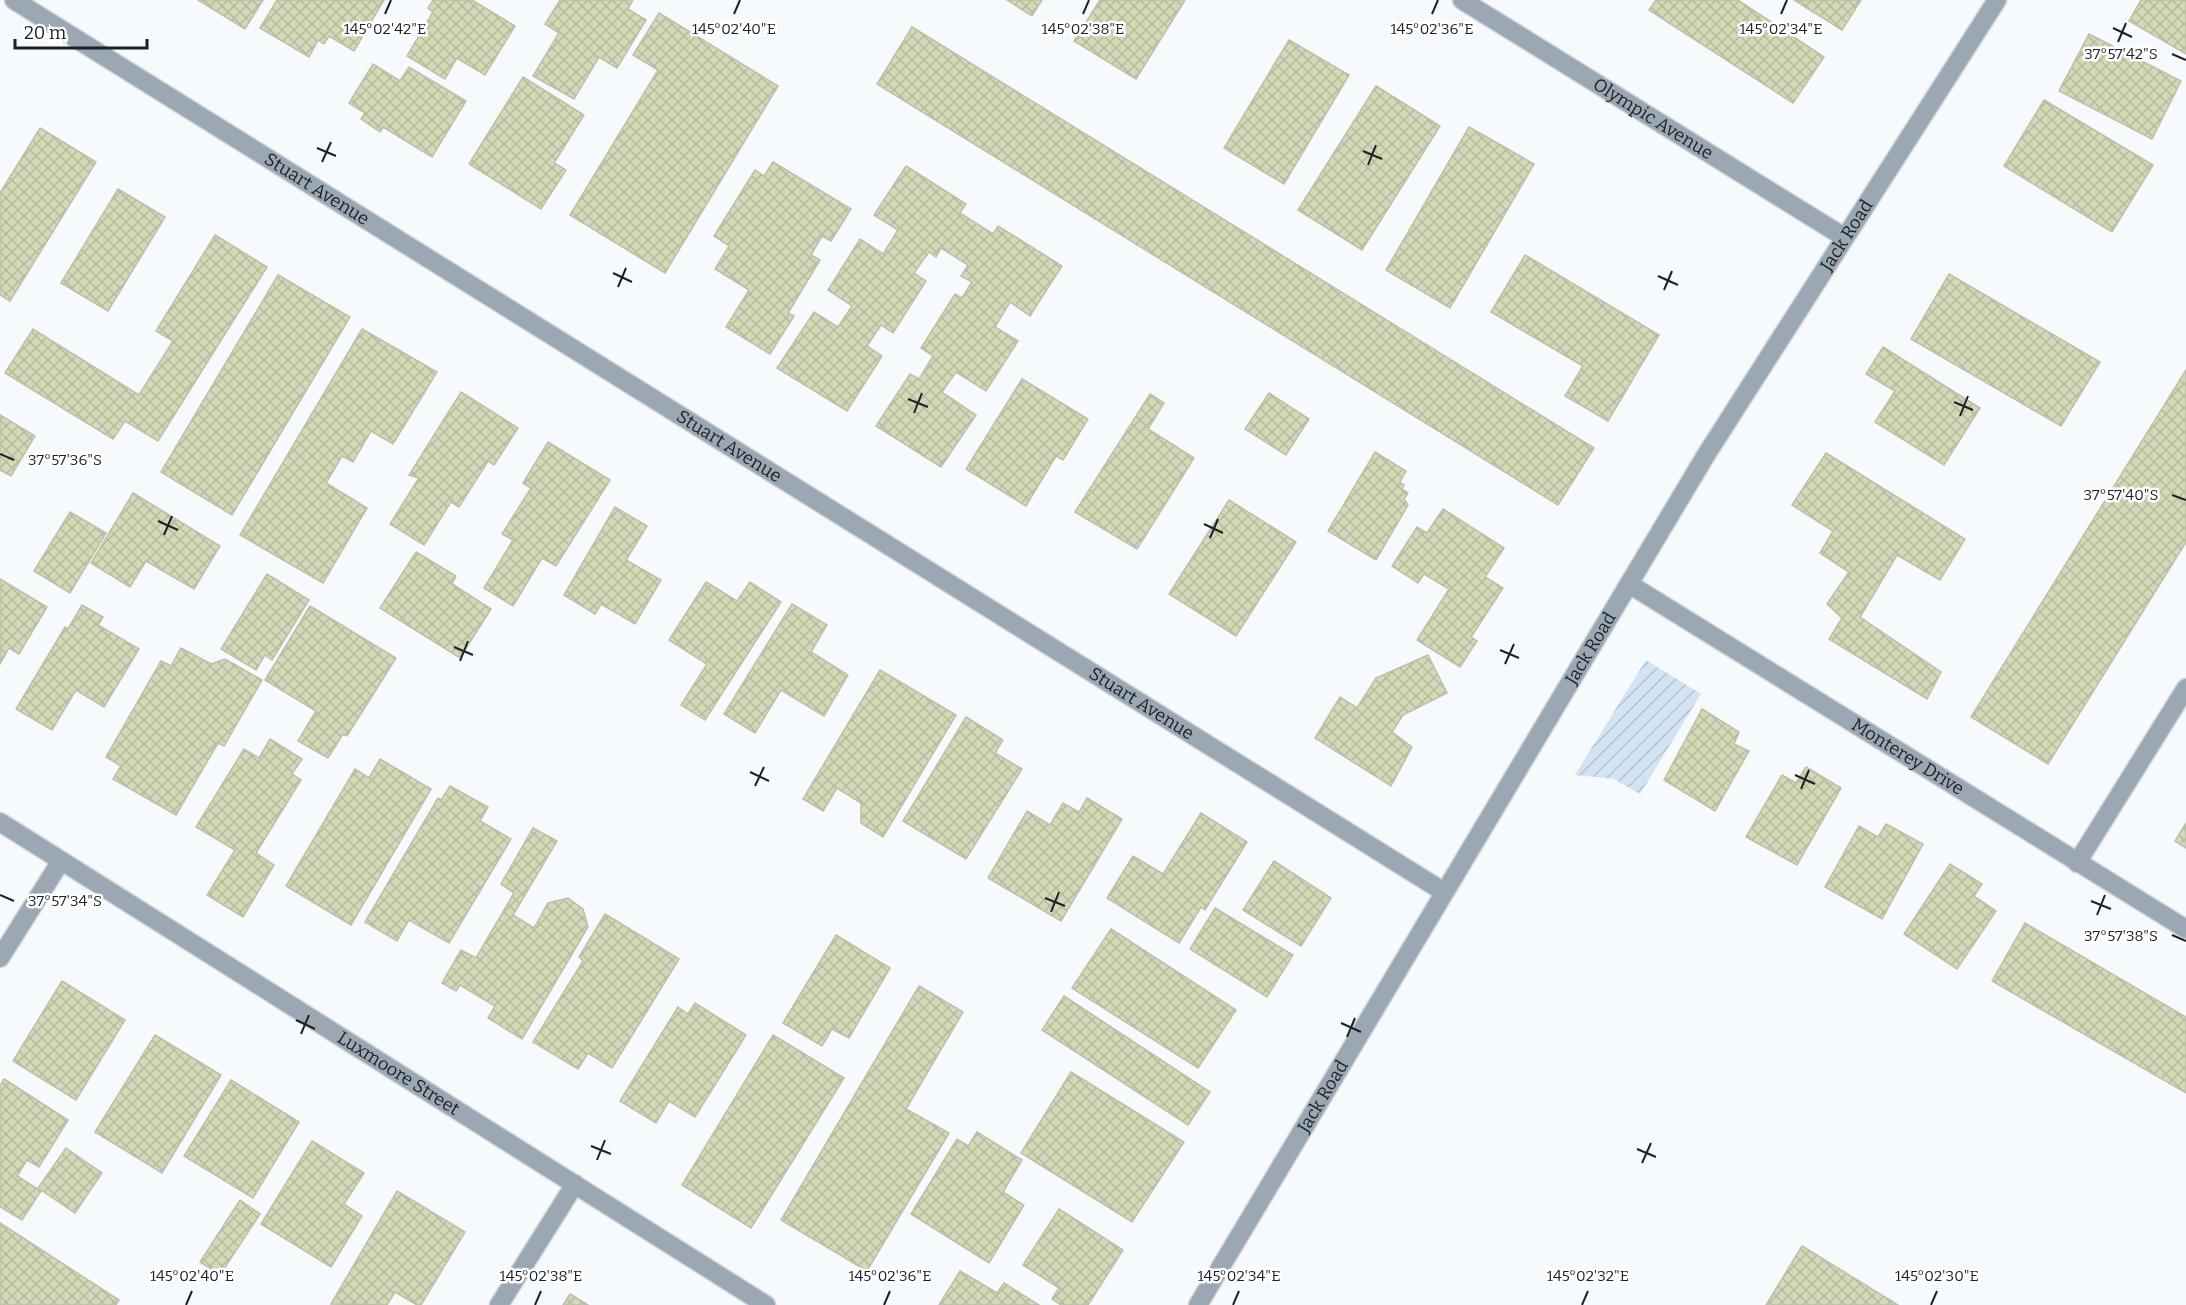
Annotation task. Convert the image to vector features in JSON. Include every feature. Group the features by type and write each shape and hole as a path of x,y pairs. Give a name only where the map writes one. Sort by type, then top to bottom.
{"street":[{"name":"Stuart Avenue","path":"14,0 1444,892"},
{"name":"Olympic Avenue","path":"1462,0 1844,237"},
{"name":"Jack Road","path":"1198,1305 1706,455 1997,0"},
{"name":"Monterey Drive","path":"1629,584 2186,929"},
{"path":"2077,863 2186,688"},
{"name":"Luxmoore Street","path":"0,822 766,1305"},
{"path":"0,958 61,861"},
{"path":"499,1305 575,1184"}],"shaded area":[{"path":"1646,660 1701,694 1640,794 1614,779 1575,775"}],"building":[{"path":"198,0 263,0 245,29"},
{"path":"277,0 384,0 354,51 329,36 324,44 318,40 309,57 260,28"},
{"path":"433,0 472,0 515,26 485,75 457,58 445,79 407,56 433,12 428,8"},
{"path":"560,0 633,0 628,9 646,20 617,68 599,57 574,99 533,76 559,33 545,24"},
{"path":"1007,0 1042,0 1032,16"},
{"path":"1100,0 1185,0 1136,79 1074,41"},
{"path":"1656,0 1738,0 1824,57 1793,103 1649,10"},
{"path":"1794,0 1861,0 1842,30"},
{"path":"2141,0 2186,0 2186,54 2129,21"},
{"path":"659,13 778,86 665,273 570,215 658,70 633,55"},
{"path":"912,27 1594,448 1558,505 877,84"},
{"path":"2089,34 2181,81 2152,139 2059,91"},
{"path":"1289,40 1349,75 1284,184 1224,148"},
{"path":"373,64 400,81 409,67 466,101 432,157 383,127 380,132 361,119 365,113 349,103"},
{"path":"523,77 584,115 554,163 566,170 541,209 469,164"},
{"path":"1376,86 1440,126 1362,250 1298,210"},
{"path":"2044,100 2153,165 2112,232 2004,166"},
{"path":"1469,127 1534,164 1450,308 1386,270"},
{"path":"40,128 96,162 10,301 0,295 0,193"},
{"path":"773,162 851,209 831,241 822,236 811,255 820,260 788,313 794,316 770,354 726,327 749,290 715,269 729,246 714,236 755,170 764,176"},
{"path":"906,166 966,204 960,213 993,234 998,226 1062,266 1030,316 1010,302 995,327 1018,341 986,391 956,372 942,392 976,415 941,467 876,426 910,374 919,379 933,356 921,348 955,294 962,298 972,282 961,276 968,265 941,248 936,257 929,252 914,273 926,281 893,333 881,325 867,346 882,356 847,411 777,368 814,312 838,327 852,306 828,290 860,239 883,254 898,230 874,215"},
{"path":"118,189 165,217 108,311 61,283"},
{"path":"215,235 267,267 158,441 125,421 113,439 5,373 33,329 139,395 173,341 156,331"},
{"path":"1525,255 1659,335 1608,421 1565,396 1583,366 1491,312"},
{"path":"1949,274 2100,362 2061,426 1911,339"},
{"path":"278,275 350,317 232,515 161,472"},
{"path":"362,329 437,372 393,444 371,431 353,462 342,456 326,483 367,508 323,583 240,535"},
{"path":"1883,347 1980,408 1944,465 1875,422 1895,391 1866,374"},
{"path":"2186,370 2186,542 2048,764 1971,717"},
{"path":"1022,379 1088,419 1063,460 1056,456 1026,506 966,469"},
{"path":"461,392 518,428 494,465 488,461 459,507 451,502 424,545 390,524 419,478 409,475"},
{"path":"1269,393 1309,419 1286,455 1245,429"},
{"path":"1150,394 1164,403 1148,429 1194,458 1137,549 1075,512"},
{"path":"0,415 35,436 11,476 0,470"},
{"path":"548,442 610,480 556,566 542,558 513,606 484,588 513,540 502,534 531,488 523,483"},
{"path":"1375,452 1406,471 1400,482 1404,485 1402,489 1408,493 1404,499 1408,505 1376,560 1328,531"},
{"path":"1826,453 1965,539 1940,580 1897,555 1860,617 1941,672 1927,699 1829,639 1842,618 1827,604 1849,572 1820,553 1833,531 1792,505"},
{"path":"133,493 220,546 194,589 146,561 130,587 91,563"},
{"path":"1229,500 1296,542 1236,636 1169,594"},
{"path":"615,507 647,526 626,560 661,580 635,624 601,604 595,614 564,595"},
{"path":"1443,509 1504,548 1485,577 1503,588 1471,637 1477,641 1460,667 1417,640 1449,589 1424,574 1418,583 1392,566 1417,527 1427,533"},
{"path":"70,512 106,533 70,593 34,571"},
{"path":"416,552 456,576 452,584 491,609 460,658 380,608"},
{"path":"267,574 309,600 272,660 265,655 256,670 221,649"},
{"path":"0,579 47,607 19,654 9,648 0,664"},
{"path":"706,582 737,601 750,582 781,602 705,720 681,705 707,664 669,640"},
{"path":"792,604 827,625 811,652 848,675 824,716 781,690 755,733 724,714"},
{"path":"82,605 103,617 98,625 139,649 104,707 76,690 52,730 16,709 65,627 68,629"},
{"path":"310,606 396,658 347,736 343,734 328,758 298,741 316,711 265,680"},
{"path":"181,648 211,664 225,659 262,680 224,746 218,743 176,815 113,779 121,766 106,757 161,661 171,666"},
{"path":"1428,655 1447,693 1403,715 1392,732 1412,747 1391,786 1315,738 1340,697 1357,708 1376,678"},
{"path":"880,670 956,715 883,837 861,823 861,803 837,788 823,811 803,799"},
{"path":"1702,709 1739,732 1734,744 1749,751 1715,811 1664,780"},
{"path":"966,717 1003,740 995,753 1022,769 966,859 903,821"},
{"path":"270,739 302,759 292,774 301,780 256,853 274,865 243,917 207,895 235,850 196,827 244,749 259,758"},
{"path":"380,759 431,789 351,925 286,886 355,769 369,778"},
{"path":"1806,767 1841,788 1797,865 1746,837 1782,775 1796,783"},
{"path":"450,786 488,807 480,821 511,839 449,943 409,920 397,941 365,922 438,798 441,800"},
{"path":"1087,798 1122,819 1061,921 988,878 1027,811 1050,825 1063,803 1079,812"},
{"path":"1201,813 1247,842 1205,910 1201,907 1179,943 1107,898 1133,856 1163,874"},
{"path":"2186,823 2186,848 2175,841"},
{"path":"1886,824 1923,844 1882,919 1825,887 1859,826 1878,837"},
{"path":"533,828 557,841 513,915 534,928 548,903 568,898 583,909 588,927 522,1039 488,1018 495,1006 460,985 456,991 442,983 461,950 476,958 514,893 501,884"},
{"path":"1274,861 1331,898 1301,946 1243,910"},
{"path":"1950,864 1982,884 1974,896 1996,911 1957,969 1904,934"},
{"path":"1215,908 1293,955 1267,997 1190,949"},
{"path":"605,914 679,959 612,1068 588,1053 578,1069 533,1042 583,961 579,957"},
{"path":"2025,923 2186,1017 2186,1093 1992,981"},
{"path":"1111,929 1236,1010 1198,1068 1072,988"},
{"path":"836,935 890,968 849,1038 832,1029 822,1046 783,1023"},
{"path":"62,981 125,1020 76,1100 13,1061"},
{"path":"919,986 963,1012 906,1109 949,1133 867,1271 781,1220"},
{"path":"1064,996 1210,1092 1188,1125 1042,1030"},
{"path":"695,1003 746,1035 695,1117 669,1101 656,1123 620,1101 678,1007 688,1014"},
{"path":"155,1035 221,1075 162,1173 95,1132"},
{"path":"773,1035 844,1078 751,1228 682,1185"},
{"path":"1071,1072 1184,1142 1132,1222 1021,1153"},
{"path":"4,1079 68,1120 39,1167 27,1160 17,1176 41,1191 22,1220 0,1207 0,1086"},
{"path":"231,1080 299,1122 253,1198 184,1156"},
{"path":"977,1132 1022,1160 1003,1192 1024,1205 989,1263 911,1214 957,1139 968,1146"},
{"path":"312,1141 364,1173 344,1204 362,1216 331,1267 261,1224"},
{"path":"66,1148 102,1173 75,1213 38,1188"},
{"path":"397,1191 465,1232 421,1305 395,1292 387,1305 331,1304"},
{"path":"240,1200 260,1214 220,1275 200,1262"},
{"path":"1059,1209 1123,1250 1088,1305 1061,1305 1052,1299 1059,1288 1023,1265"},
{"path":"0,1223 119,1300 116,1305 0,1305"},
{"path":"1802,1246 1898,1305 1766,1305"},
{"path":"960,1271 997,1293 1004,1283 1039,1305 939,1305"},
{"path":"570,1294 588,1305 563,1305"}]}
